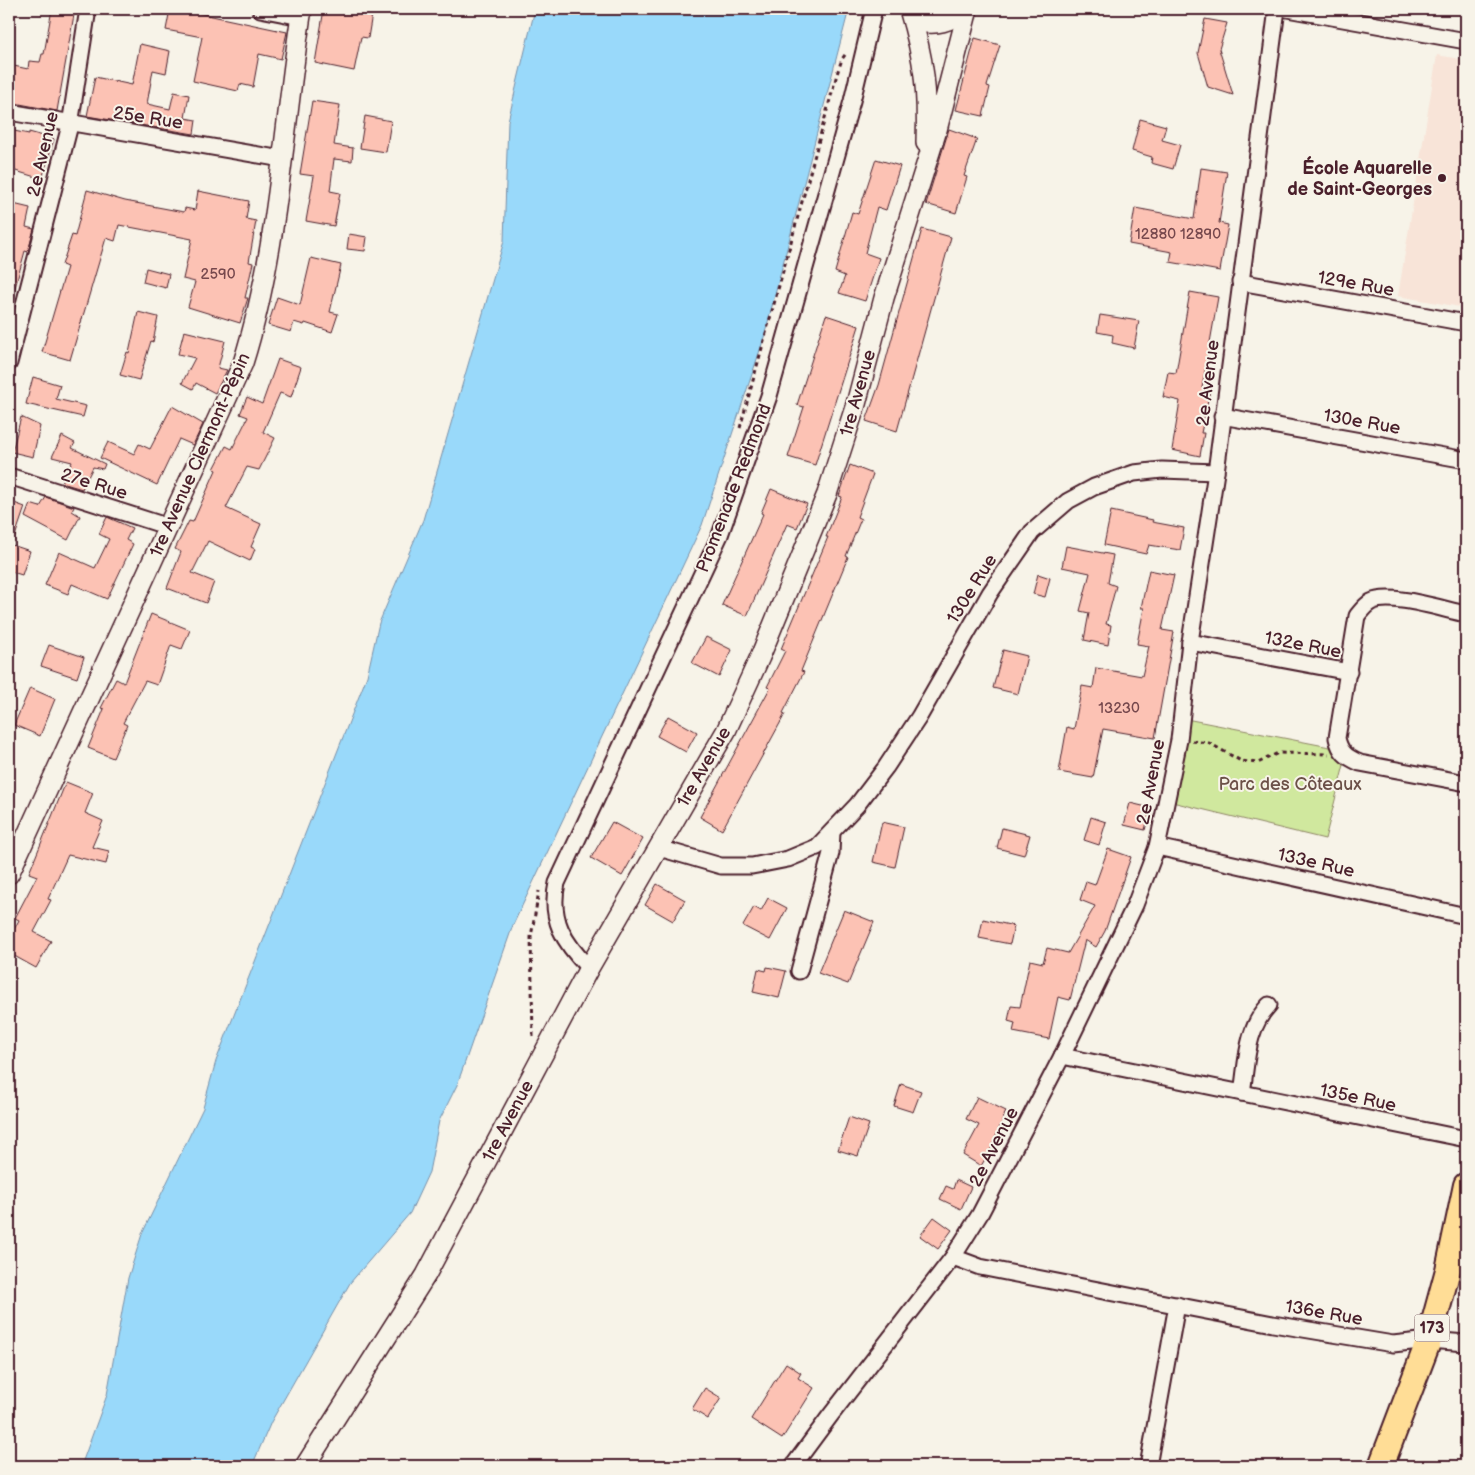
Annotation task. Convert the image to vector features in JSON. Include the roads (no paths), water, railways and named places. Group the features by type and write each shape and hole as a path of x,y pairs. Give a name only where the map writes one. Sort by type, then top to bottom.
{"main road":[{"name":"173","path":"1381,1466 1429,1340 1448,1270 1466,1185"}],"street":[{"name":"2e Avenue","path":"9,364 70,124 88,9"},
{"path":"260,9 302,13"},
{"name":"Promenade Redmond","path":"589,968 570,949 558,922 553,900 557,883 720,535 769,396 849,111 874,9"},
{"path":"909,9 918,22 940,24 949,20 963,9"},
{"path":"909,9 922,50 927,86 924,171"},
{"name":"1re Avenue","path":"306,1466 426,1275 589,968 726,731 760,657 824,503 856,404 884,298 937,130 968,9"},
{"name":"2e Avenue","path":"793,1466 953,1257 997,1182 1062,1056 1134,906 1158,847 1179,740 1190,642 1216,472 1277,9"},
{"path":"1287,9 1466,41"},
{"name":"1re Avenue Clermont-Pépin","path":"9,874 90,693 232,391 251,337 271,245 302,13"},
{"name":"25e Rue","path":"9,112 282,159"},
{"name":"129e Rue","path":"1240,282 1466,323"},
{"name":"130e Rue","path":"1222,416 1466,460"},
{"name":"130e Rue","path":"659,848 721,866 752,866 788,860 817,847 857,805 886,767 919,717 990,593 1032,532 1077,496 1094,486 1134,473 1162,470 1216,472"},
{"name":"27e Rue","path":"9,476 169,527"},
{"path":"1349,672 1358,616 1371,602 1391,599 1466,614"},
{"name":"132e Rue","path":"1190,642 1349,672 1337,738 1346,757 1370,767 1466,782"},
{"path":"799,970 831,853 832,832"},
{"name":"133e Rue","path":"1158,847 1466,916"},
{"path":"1242,1093 1252,1030 1258,1016 1269,1005"},
{"name":"135e Rue","path":"1062,1056 1466,1139"},
{"name":"136e Rue","path":"953,1257 980,1268 1393,1344 1429,1340 1466,1344"},
{"path":"1148,1466 1177,1305"}],"water":[{"path":"535,9 849,9 763,341 702,525 513,925 457,1085 439,1121 429,1172 410,1213 350,1283 271,1422 252,1466 81,1466 107,1395 128,1278 142,1234 203,1108 216,1061 367,676 379,623 423,520 504,241 508,121"}],"place":[{"name":"École Aquarelle de Saint-Georges","path":"1442,178"}],"park label":[{"name":"Parc des Côteaux","path":"1290,784"}]}
